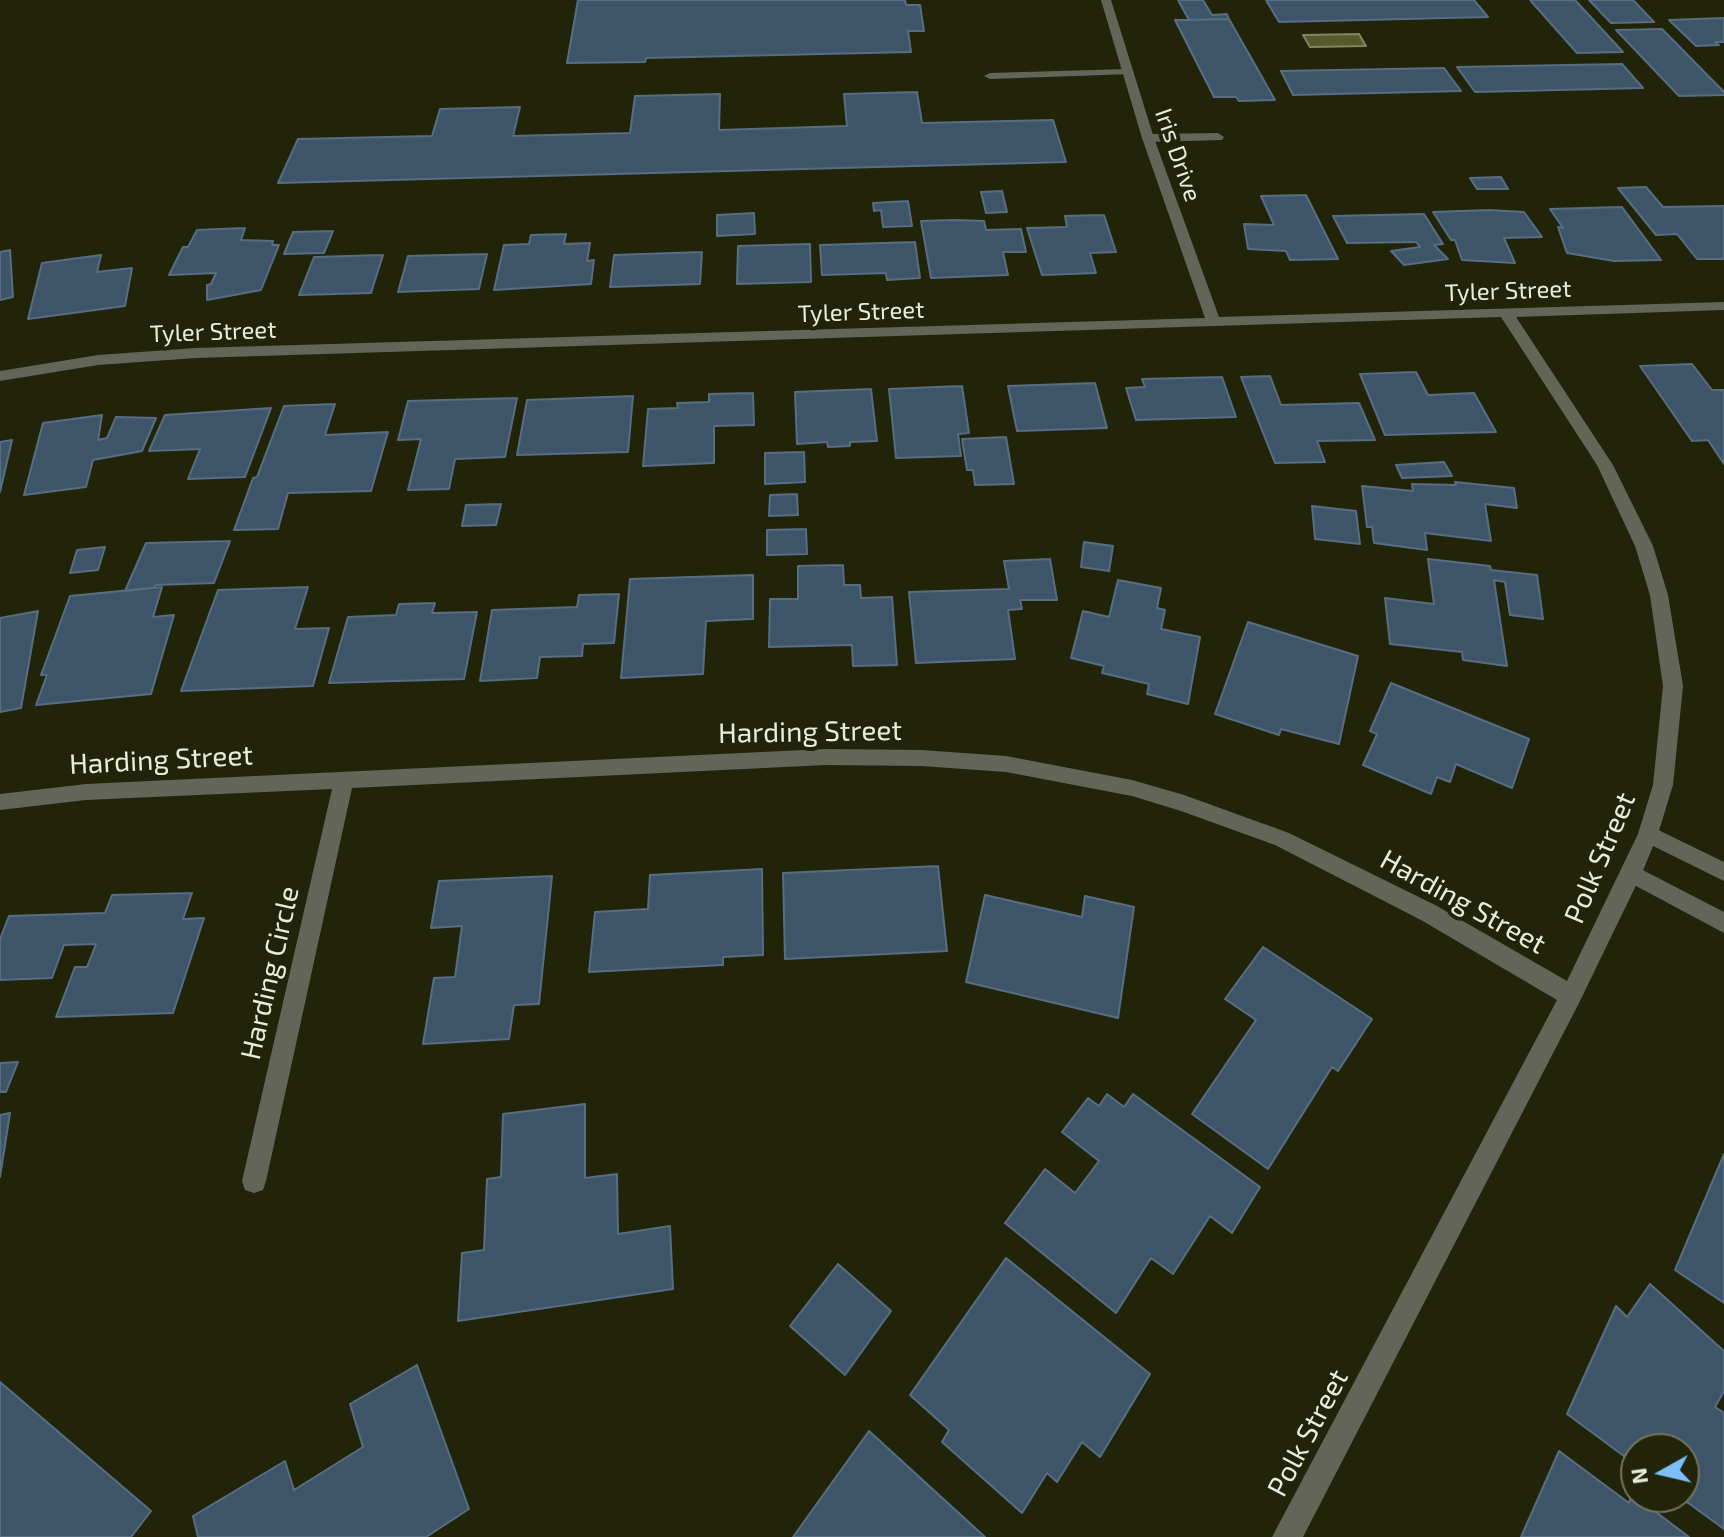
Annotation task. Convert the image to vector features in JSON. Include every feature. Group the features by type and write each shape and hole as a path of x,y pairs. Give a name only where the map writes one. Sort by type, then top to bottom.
{"street":[{"name":"Iris Drive","path":"1106,0 1148,138 1214,323"},
{"path":"990,76 1128,72"},
{"path":"1148,138 1218,137"},
{"name":"Tyler Street","path":"0,376 98,360 196,353 1724,306"},
{"name":"Polk Street","path":"1287,1537 1571,996 1648,834 1665,770 1673,686 1659,595 1644,546 1610,476 1506,313"},
{"name":"Harding Street","path":"0,802 86,792 344,778 874,756 963,760 1048,770 1184,803 1282,839 1429,913 1571,996"},
{"name":"Harding Circle","path":"254,1181 344,778"},
{"path":"1648,834 1724,872"},
{"path":"1631,873 1724,923"}],"shaded area":[{"path":"1359,34 1366,46 1310,47 1303,35"}],"building":[{"path":"578,0 905,0 906,5 920,5 924,31 908,31 911,52 646,58 645,62 567,63"},
{"path":"1178,0 1203,0 1212,15 1227,14 1229,19 1189,20"},
{"path":"1266,0 1474,0 1488,17 1279,22"},
{"path":"1530,0 1575,0 1623,52 1577,53"},
{"path":"1589,0 1633,0 1654,22 1611,23"},
{"path":"1724,18 1724,42 1696,46 1669,20"},
{"path":"1229,19 1275,100 1239,101 1236,97 1214,97 1175,20"},
{"path":"1662,29 1724,95 1679,96 1616,30"},
{"path":"1622,64 1643,88 1475,92 1457,67"},
{"path":"1444,68 1461,91 1293,95 1281,71"},
{"path":"917,92 922,123 1053,120 1066,162 278,183 298,139 432,136 440,109 520,107 513,136 630,133 635,96 720,94 719,130 847,126 844,94"},
{"path":"1501,177 1508,189 1477,189 1470,178"},
{"path":"1646,187 1663,207 1724,206 1724,259 1697,259 1677,234 1656,235 1618,188"},
{"path":"1002,191 1007,212 986,213 981,192"},
{"path":"1306,195 1338,259 1290,260 1286,251 1248,249 1244,224 1274,225 1261,196"},
{"path":"908,201 912,226 883,227 881,210 874,211 873,203"},
{"path":"1622,207 1661,260 1614,261 1567,253 1558,227 1563,228 1550,209"},
{"path":"1433,212 1524,212 1542,237 1504,238 1515,263 1462,260 1455,240 1451,240"},
{"path":"754,213 755,234 717,236 717,215"},
{"path":"1424,214 1443,244 1434,245 1448,259 1404,265 1391,251 1420,247 1416,242 1347,243 1333,216"},
{"path":"1104,215 1116,252 1090,253 1096,273 1042,275 1027,228 1067,227 1065,216"},
{"path":"921,221 984,221 986,230 1021,229 1026,252 1003,252 1008,275 931,278"},
{"path":"245,228 241,240 273,241 272,245 279,245 261,290 207,300 207,285 211,284 216,273 169,275 183,247 188,247 197,230"},
{"path":"333,231 324,253 284,254 293,232"},
{"path":"566,234 564,244 590,243 587,261 594,260 591,284 494,290 504,245 529,244 531,235"},
{"path":"915,242 920,278 887,280 886,273 822,275 820,245"},
{"path":"810,244 811,282 737,284 738,246"},
{"path":"10,250 13,297 0,300 0,252"},
{"path":"702,252 700,284 610,287 614,255"},
{"path":"487,254 479,289 398,292 408,256"},
{"path":"101,255 97,272 132,268 125,306 28,319 42,263"},
{"path":"383,255 371,293 299,295 314,257"},
{"path":"1692,364 1712,390 1724,390 1724,464 1708,440 1692,441 1640,366"},
{"path":"1416,372 1428,395 1474,393 1496,432 1385,435 1360,374"},
{"path":"1270,376 1281,405 1359,403 1375,440 1317,441 1325,462 1275,463 1241,377"},
{"path":"1222,377 1236,417 1136,420 1126,388 1145,387 1142,379"},
{"path":"1095,383 1107,428 1017,431 1008,386"},
{"path":"962,386 969,433 958,434 961,456 896,458 889,389"},
{"path":"871,389 877,441 828,447 827,442 797,444 795,392"},
{"path":"753,393 754,425 714,426 714,463 643,466 648,409 678,408 677,403 709,402 709,394"},
{"path":"633,396 628,452 517,455 527,400"},
{"path":"517,398 505,457 455,459 449,489 408,490 421,439 398,440 408,401"},
{"path":"335,404 325,435 388,432 371,491 288,493 278,529 234,530 284,406"},
{"path":"271,408 245,477 188,479 200,449 149,451 165,415"},
{"path":"102,415 98,440 107,438 116,417 156,418 142,451 93,460 86,487 24,495 43,423"},
{"path":"1006,437 1014,484 975,485 973,470 967,470 962,439"},
{"path":"12,440 0,492 0,442"},
{"path":"804,452 805,482 765,484 765,453"},
{"path":"1444,462 1452,476 1402,478 1396,465"},
{"path":"1455,482 1514,488 1517,508 1485,504 1491,541 1425,533 1427,550 1374,543 1372,527 1367,527 1362,486 1413,491 1412,484 1456,485"},
{"path":"797,494 798,515 769,516 770,495"},
{"path":"501,504 496,525 462,526 466,505"},
{"path":"1312,506 1356,511 1360,544 1315,539"},
{"path":"806,529 807,554 767,555 767,530"},
{"path":"230,541 214,583 156,585 125,591 146,543"},
{"path":"1084,542 1113,546 1109,571 1081,567"},
{"path":"105,547 98,570 70,573 77,550"},
{"path":"1050,559 1057,600 1020,600 1022,609 1008,610 1015,659 916,663 909,592 1009,589 1004,561"},
{"path":"1428,559 1537,575 1543,619 1510,615 1505,582 1494,580 1507,666 1463,660 1462,652 1390,644 1385,598 1434,604"},
{"path":"843,565 844,585 860,585 861,598 892,597 897,665 853,666 852,645 769,647 770,599 798,599 798,566"},
{"path":"753,575 753,619 706,621 703,674 621,678 630,579"},
{"path":"1118,580 1161,588 1157,608 1165,610 1161,629 1200,637 1188,704 1147,694 1149,684 1102,673 1104,666 1071,658 1083,611 1109,617"},
{"path":"162,587 153,617 174,615 151,694 36,705 47,675 41,675 70,596"},
{"path":"308,587 295,629 329,628 313,686 181,691 218,590"},
{"path":"619,594 614,643 583,644 582,656 540,657 537,678 480,681 492,610 577,607 579,595"},
{"path":"435,603 432,613 477,612 464,679 329,683 348,617 396,615 399,604"},
{"path":"38,611 21,708 0,712 0,618"},
{"path":"1248,622 1358,656 1339,744 1281,729 1279,735 1215,714"},
{"path":"1391,683 1529,739 1512,788 1456,764 1450,782 1437,777 1431,794 1363,765 1377,734 1370,731"},
{"path":"938,866 947,951 785,959 783,873"},
{"path":"762,869 763,955 723,957 723,965 589,972 595,912 648,909 650,875"},
{"path":"552,876 539,1004 514,1005 509,1039 423,1044 434,978 455,977 462,926 431,928 439,881"},
{"path":"192,893 183,919 204,918 173,1013 56,1017 75,967 87,967 96,944 64,945 52,978 0,980 0,939 9,916 105,913 112,895"},
{"path":"985,895 1082,917 1085,896 1134,907 1118,1018 966,982"},
{"path":"1263,947 1372,1019 1338,1071 1332,1067 1268,1169 1192,1114 1256,1020 1225,999"},
{"path":"18,1062 6,1092 0,1092 0,1063"},
{"path":"1107,1094 1124,1107 1133,1094 1260,1187 1232,1233 1210,1216 1173,1274 1151,1258 1116,1313 1005,1223 1045,1169 1075,1193 1099,1161 1062,1132 1088,1098 1099,1106"},
{"path":"585,1104 585,1178 617,1174 618,1234 670,1226 673,1289 458,1321 462,1253 484,1250 487,1179 501,1177 503,1114"},
{"path":"10,1113 0,1177 0,1115"},
{"path":"1724,1154 1724,1303 1675,1270"},
{"path":"1006,1258 1150,1374 1100,1457 1082,1442 1057,1482 1047,1473 1022,1513 942,1442 949,1430 910,1395"},
{"path":"838,1264 891,1311 845,1375 790,1326"},
{"path":"1650,1284 1724,1351 1724,1391 1715,1407 1724,1413 1724,1529 1700,1512 1700,1433 1620,1433 1620,1453 1567,1414 1616,1306 1627,1317"},
{"path":"417,1365 469,1509 426,1537 198,1537 193,1516 285,1461 294,1490 363,1447 350,1404"},
{"path":"0,1382 151,1511 131,1537 0,1537"},
{"path":"869,1431 985,1537 793,1537"},
{"path":"1559,1451 1620,1496 1620,1513 1657,1513 1689,1537 1521,1537"}]}
